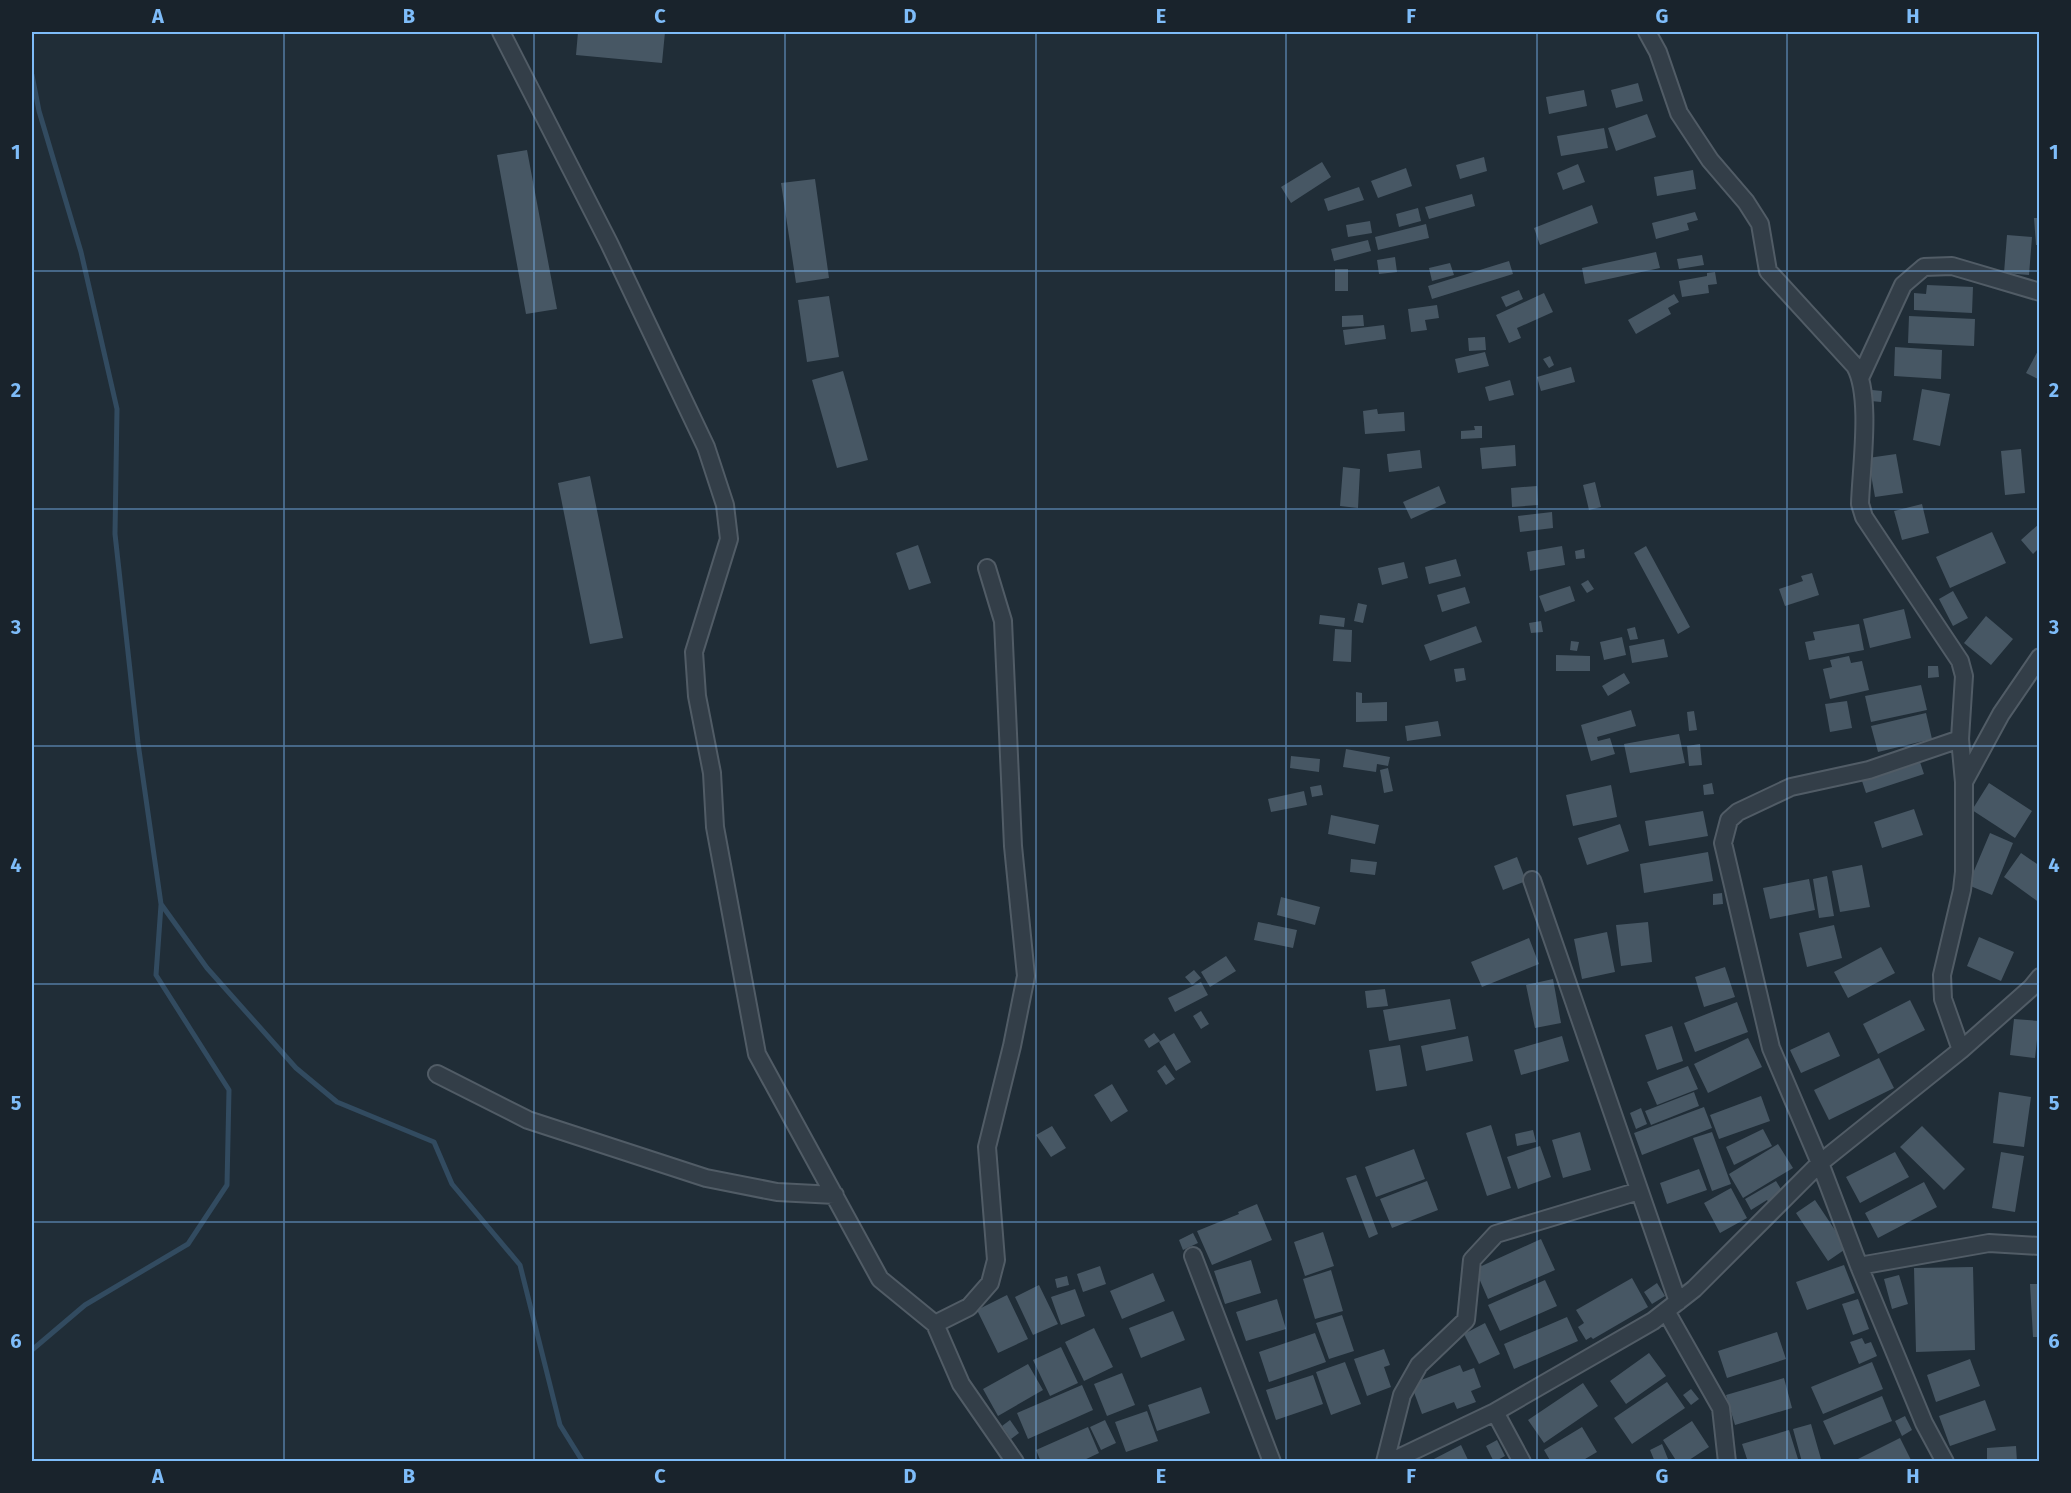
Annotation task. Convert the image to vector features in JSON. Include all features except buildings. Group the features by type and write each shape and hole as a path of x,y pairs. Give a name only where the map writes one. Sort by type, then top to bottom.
{"street":[{"path":"501,32 609,243 706,447 726,505 729,539 694,652 697,696 712,773 715,827 757,1054 880,1279 935,1324 961,1384 1015,1461"},
{"path":"1647,32 1658,52 1679,113 1710,160 1746,202 1760,224 1768,271 1855,366 1861,376 1864,399 1860,504 1864,517 1960,661 1964,676 1960,739 1965,782 1964,872 1962,890 1942,975 1943,999 1961,1050"},
{"path":"1861,376 1903,285 1924,267 1952,266 2040,292"},
{"path":"935,1324 969,1307 990,1283 996,1260 987,1147 1012,1046 1026,976 1013,846 1003,621 987,568"},
{"path":"1965,782 2001,714 2040,657"},
{"path":"1945,1461 1924,1424 1859,1266 1820,1163 1771,1048 1724,843 1729,820 1738,812 1791,787 1869,770 1960,739"},
{"path":"1532,880 1639,1191 1672,1307 1721,1408 1727,1461"},
{"path":"1390,1461 1495,1412 1653,1321 1672,1307 1694,1289 1820,1163 1961,1050 2031,988 2040,977"},
{"path":"437,1074 528,1120 706,1178 777,1192 834,1195"},
{"path":"1385,1461 1402,1395 1419,1365 1466,1320 1472,1260 1496,1234 1639,1191"},
{"path":"1859,1266 1989,1243 2040,1246"},
{"path":"1193,1256 1272,1461"},
{"path":"1495,1412 1522,1461"}],"waterway":[{"path":"32,75 39,111 81,252 117,409 115,534 138,743 161,904 207,968 296,1068 337,1102 434,1142 452,1184 520,1265 560,1425 583,1462"},
{"path":"32,1350 85,1305 188,1244 227,1185 229,1090 156,975 161,905"}]}
